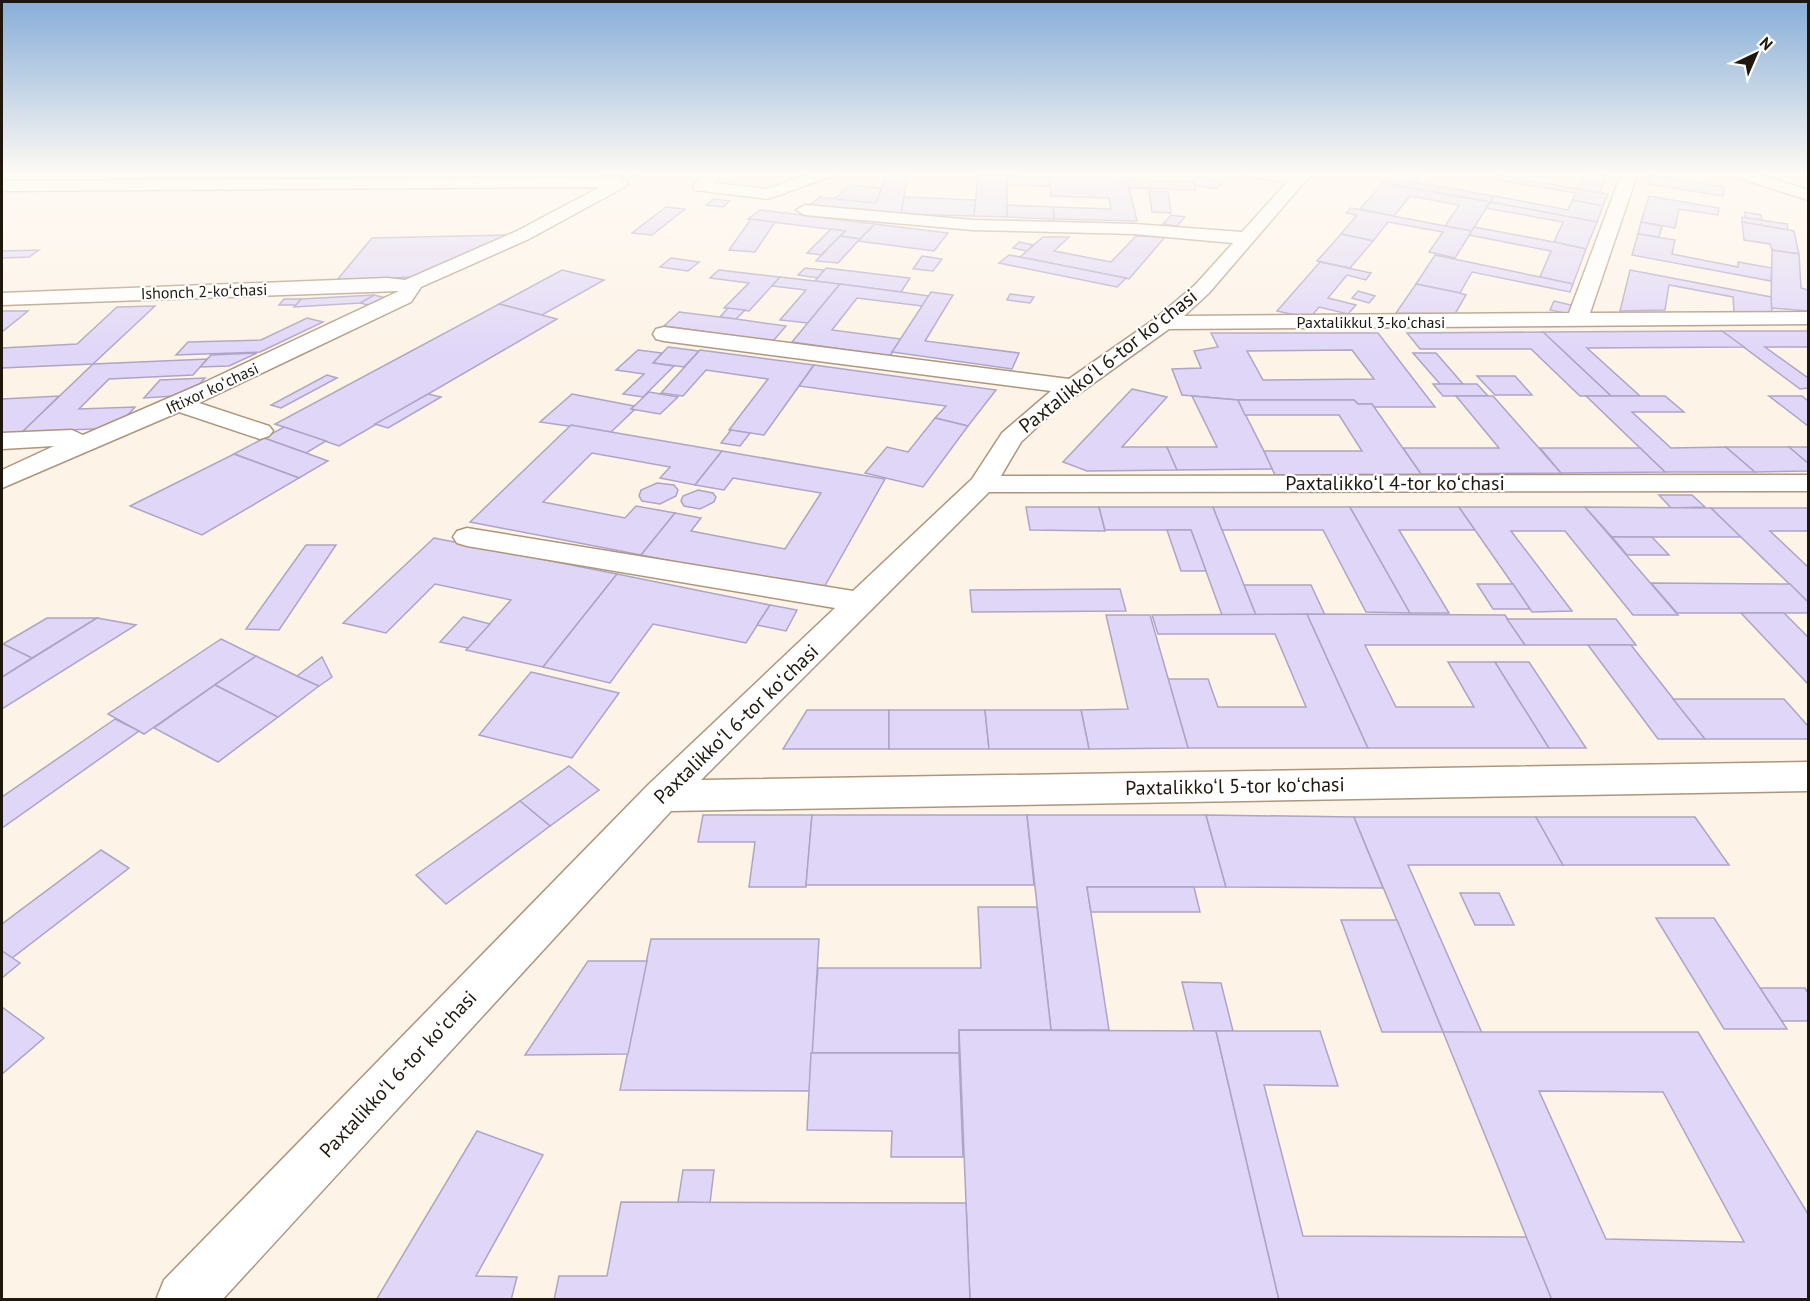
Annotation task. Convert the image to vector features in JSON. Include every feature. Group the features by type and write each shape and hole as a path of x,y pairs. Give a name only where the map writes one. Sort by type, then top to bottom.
{"street":[{"path":"407,286 527,233"},
{"path":"1180,233 1245,238"},
{"name":"Paxtalikkoʻl 6-tor koʻchasi","path":"184,1299 661,796 982,484 1011,438 1043,408 1164,323 1202,288 1250,233"},
{"path":"1577,321 1608,233"},
{"name":"Ishonch 2-koʻchasi","path":"2,299 387,284 407,286"},
{"name":"Iftixor koʻchasi","path":"2,480 34,462 103,437 177,404 404,297 412,289 407,286"},
{"name":"Paxtalikkul 3-koʻchasi","path":"1164,323 1809,318"},
{"path":"664,334 1075,387"},
{"path":"177,404 260,431"},
{"path":"2,441 103,437"},
{"name":"Paxtalikkoʻl 4-tor koʻchasi","path":"982,484 1809,483"},
{"path":"467,537 860,602"},
{"name":"Paxtalikkoʻl 5-tor koʻchasi","path":"661,796 1809,777"}],"building":[{"path":"632,233 655,233 652,235"},
{"path":"741,233 768,233 755,252 729,250"},
{"path":"827,233 843,233 821,255 807,253"},
{"path":"843,233 866,233 860,239 840,236"},
{"path":"866,233 948,233 934,251 858,241"},
{"path":"1342,233 1380,233 1373,241"},
{"path":"1443,233 1471,233 1455,258 1429,252"},
{"path":"1470,233 1504,233 1586,249 1573,284 1540,277 1551,251 1469,235"},
{"path":"1558,233 1593,233 1586,249 1554,242"},
{"path":"1638,233 1660,233 1659,237"},
{"path":"1743,233 1794,233 1799,254 1772,250 1770,244 1744,240"},
{"path":"1341,234 1373,241 1350,268 1317,261"},
{"path":"1638,234 1675,240 1672,254 1738,267 1738,262 1772,268 1771,281 1632,255"},
{"path":"509,235 416,277 337,280 372,238"},
{"path":"840,236 860,239 838,263 816,261"},
{"path":"1136,236 1165,237 1129,279 1020,257 1043,237 1069,237 1054,251 1111,262"},
{"path":"1019,242 1033,245 1027,251 1013,248"},
{"path":"39,250 29,257 2,258 2,251"},
{"path":"1772,250 1799,254 1801,288 1808,290 1808,311 1771,308"},
{"path":"1009,255 1126,278 1117,287 999,263"},
{"path":"1435,255 1573,284 1570,292 1472,272 1460,293 1416,284"},
{"path":"922,256 942,259 933,271 913,269"},
{"path":"671,258 699,262 688,271 660,267"},
{"path":"1320,262 1371,273 1366,280 1347,275 1328,298 1356,305 1348,314 1319,307 1310,318 1277,311"},
{"path":"805,268 824,270 818,278 798,275"},
{"path":"826,268 910,278 901,292 815,281"},
{"path":"562,270 604,280 542,315 499,304"},
{"path":"719,270 780,277 749,311 724,308 749,283 710,278"},
{"path":"1630,270 1771,297 1772,313 1734,312 1733,297 1669,285 1665,310 1620,311"},
{"path":"780,277 840,284 808,323 780,320 806,290 772,286"},
{"path":"840,284 929,296 922,306 857,298 832,330 901,339 890,356 792,342"},
{"path":"1416,284 1466,295 1455,314 1396,313"},
{"path":"1358,291 1375,296 1369,303 1352,298"},
{"path":"931,292 953,295 925,341 1019,353 1012,369 892,352"},
{"path":"1010,294 1034,297 1030,303 1007,300"},
{"path":"374,295 386,298 372,306 360,303"},
{"path":"374,295 360,303 294,307 301,299"},
{"path":"284,299 301,299 296,305 279,305"},
{"path":"1554,301 1575,306 1570,314 1550,310"},
{"path":"499,304 557,319 339,446 275,424"},
{"path":"155,306 93,364 2,368 2,348 77,344 117,307"},
{"path":"728,308 745,310 736,319 720,317"},
{"path":"2,311 28,311 2,332"},
{"path":"679,312 786,326 773,341 664,326"},
{"path":"307,318 323,322 260,352 176,355 188,342 261,340"},
{"path":"1722,331 1808,331 1808,347 1765,347 1808,378 1808,388 1800,389"},
{"path":"1722,331 1744,347 1587,348 1640,396 1611,396 1543,332"},
{"path":"1543,332 1611,396 1580,396 1531,349 1420,349 1407,333"},
{"path":"1211,333 1378,333 1435,407 1373,407 1372,404 1358,404 1354,400 1238,400 1182,395 1172,369 1201,368 1194,351 1218,347","holes":["1352,350 1374,379 1263,380 1247,351"]},
{"path":"668,347 699,351 684,367 653,363"},
{"path":"638,350 662,353 653,363 674,366 643,397 623,394 644,374 616,370"},
{"path":"700,350 814,365 764,435 729,430 768,379 706,370 683,396 661,393"},
{"path":"257,353 229,366 200,367 211,355"},
{"path":"1413,353 1436,353 1463,384 1440,384"},
{"path":"207,359 193,375 109,379 79,409 135,407 116,428 22,432 93,364"},
{"path":"814,365 996,390 968,426 935,418 946,406 799,386"},
{"path":"327,375 337,378 281,408 271,405"},
{"path":"1477,376 1515,376 1532,395 1495,395"},
{"path":"205,378 190,395 144,398 160,380"},
{"path":"1433,384 1477,384 1488,396 1443,396"},
{"path":"1132,389 1167,397 1122,447 1167,447 1177,470 1087,471 1063,462"},
{"path":"649,392 678,397 660,414 631,409"},
{"path":"428,394 441,397 388,428 375,424"},
{"path":"572,394 634,406 631,409 634,410 611,432 540,422"},
{"path":"59,396 22,432 2,433 2,399"},
{"path":"1192,396 1238,400 1273,469 1177,470 1167,447 1217,447"},
{"path":"1456,396 1493,396 1561,473 1421,474 1403,448 1499,448"},
{"path":"1586,396 1665,396 1684,412 1632,412 1671,448 1726,447 1755,472 1665,472"},
{"path":"1769,396 1802,396 1808,401 1808,426"},
{"path":"1238,400 1354,400 1358,404 1372,404 1421,474 1275,475 1264,451 1362,451 1339,415 1245,415"},
{"path":"935,418 968,426 923,487 865,473 887,447 908,452"},
{"path":"571,425 722,451 695,485 660,478 670,467 592,453 543,502 625,518 636,506 675,513 641,555 470,522"},
{"path":"284,427 326,441 306,453 264,438"},
{"path":"731,430 750,433 740,446 721,443"},
{"path":"264,438 328,461 299,478 234,454"},
{"path":"1726,447 1789,447 1808,463 1808,471 1755,472"},
{"path":"1789,447 1808,447 1808,463"},
{"path":"1540,448 1640,448 1665,472 1561,473"},
{"path":"722,451 885,479 822,591 641,555 675,513 701,518 691,531 785,549 821,493 733,478 724,490 695,485"},
{"path":"234,454 299,478 202,535 130,506"},
{"path":"657,483 674,485 678,490 676,496 660,504 642,501 639,496 641,490"},
{"path":"698,490 713,493 716,497 714,502 700,509 684,506 681,501 683,496"},
{"path":"1659,495 1692,495 1705,507 1671,508"},
{"path":"1026,507 1099,507 1105,531 1030,530"},
{"path":"1099,507 1213,507 1256,615 1222,615 1191,530 1105,530"},
{"path":"1213,507 1350,507 1410,613 1366,612 1323,530 1222,530"},
{"path":"1350,507 1459,507 1475,530 1399,530 1449,613 1410,613"},
{"path":"1459,507 1585,507 1678,615 1633,615 1565,531 1511,531 1572,611 1532,612"},
{"path":"1585,507 1711,508 1742,537 1612,537"},
{"path":"1711,508 1808,508 1808,531 1770,531 1808,567 1808,602"},
{"path":"1167,530 1191,530 1206,571 1181,571"},
{"path":"1612,537 1652,537 1669,555 1627,555"},
{"path":"434,538 617,574 543,667 466,650 511,600 435,584 386,633 343,623"},
{"path":"306,545 336,545 279,630 246,629"},
{"path":"617,574 770,605 746,643 653,624 610,683 543,667"},
{"path":"1651,583 1790,584 1808,602 1808,613 1677,613"},
{"path":"1477,584 1513,584 1530,609 1493,609"},
{"path":"1244,585 1311,585 1325,615 1256,615"},
{"path":"1120,589 1126,611 972,612 970,590"},
{"path":"770,605 797,610 786,631 757,625"},
{"path":"1741,613 1784,613 1808,637 1808,684"},
{"path":"1307,614 1368,748 1188,748 1168,679 1208,679 1218,707 1306,707 1275,634 1158,634 1152,615"},
{"path":"1307,614 1505,615 1525,645 1365,645 1396,707 1474,707 1448,662 1495,662 1549,748 1368,748"},
{"path":"1106,615 1150,615 1188,748 1089,749 1081,710 1128,709"},
{"path":"463,617 490,624 468,648 440,642"},
{"path":"47,618 97,618 32,658 3,644"},
{"path":"97,618 136,625 2,709 2,677"},
{"path":"1507,619 1616,619 1636,645 1525,645"},
{"path":"221,639 256,656 144,734 108,714"},
{"path":"2,643 32,658 2,677"},
{"path":"1588,645 1631,645 1705,739 1658,739"},
{"path":"256,656 319,686 278,717 215,685"},
{"path":"322,657 332,677 319,686 297,676"},
{"path":"1495,662 1529,662 1586,748 1549,748"},
{"path":"531,672 619,693 572,758 479,735"},
{"path":"215,685 278,717 218,762 154,728"},
{"path":"1673,699 1784,699 1808,726 1808,739 1705,739"},
{"path":"807,710 889,710 889,749 783,749"},
{"path":"889,710 985,710 989,749 889,749"},
{"path":"985,710 1081,710 1089,749 989,749"},
{"path":"115,719 139,731 2,828 2,797"},
{"path":"569,766 599,790 550,826 520,801"},
{"path":"520,801 550,826 446,904 416,875"},
{"path":"703,815 812,815 806,887 749,887 755,842 698,842"},
{"path":"812,815 1027,815 1034,885 806,885"},
{"path":"1027,815 1206,815 1226,887 1087,887 1109,1030 1051,1030"},
{"path":"1206,815 1354,817 1383,888 1226,887"},
{"path":"1354,817 1536,817 1563,865 1408,865 1482,1033 1443,1032"},
{"path":"1536,817 1695,817 1729,865 1563,865"},
{"path":"101,850 129,868 12,958 2,951 2,924"},
{"path":"1087,887 1194,887 1200,912 1091,912"},
{"path":"1460,893 1499,893 1514,925 1475,925"},
{"path":"978,907 1037,907 1051,1030 959,1030 959,1053 811,1053 818,968 981,968"},
{"path":"1656,918 1714,918 1787,1029 1724,1029"},
{"path":"1341,920 1397,920 1443,1032 1382,1032"},
{"path":"651,939 819,939 810,1091 620,1090"},
{"path":"2,951 20,963 2,978"},
{"path":"588,961 647,961 628,1054 525,1055"},
{"path":"1182,982 1221,983 1233,1031 1194,1031"},
{"path":"1760,988 1805,988 1808,993 1808,1021 1782,1021"},
{"path":"2,1007 44,1038 2,1074"},
{"path":"959,1030 1216,1031 1279,1300 970,1300"},
{"path":"1216,1031 1320,1031 1338,1086 1264,1085 1303,1236 1527,1237 1552,1300 1279,1300"},
{"path":"1443,1032 1698,1032 1808,1214 1808,1300 1552,1300","holes":["1539,1091 1663,1092 1744,1242 1606,1239"]},
{"path":"811,1053 959,1053 963,1157 891,1157 892,1131 807,1130"},
{"path":"477,1131 543,1155 476,1276 517,1277 511,1300 376,1300"},
{"path":"683,1170 714,1170 710,1203 678,1202"},
{"path":"621,1202 966,1203 970,1300 554,1300 559,1276 607,1276"}]}
